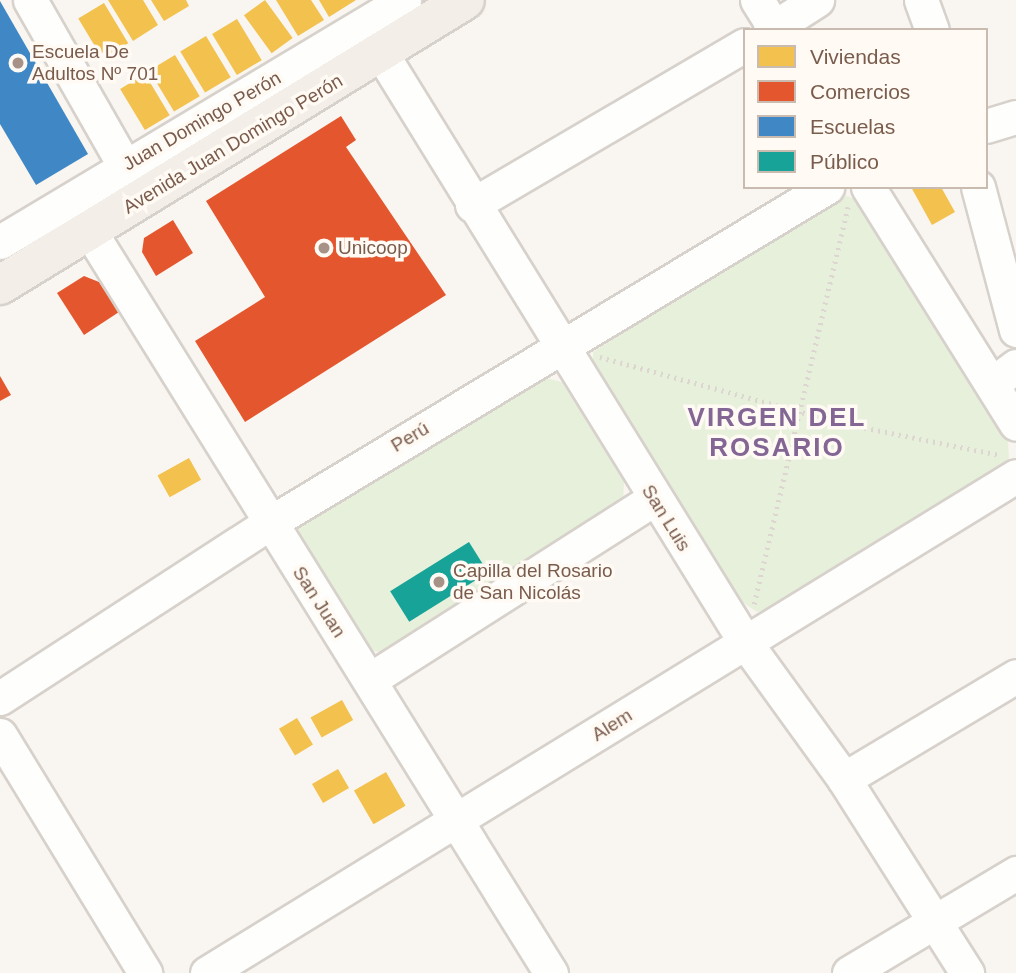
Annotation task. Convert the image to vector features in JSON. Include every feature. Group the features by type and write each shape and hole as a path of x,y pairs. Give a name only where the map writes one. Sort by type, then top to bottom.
{"main road":[{"name":"Avenida Juan Domingo Perón","path":"0,285 82,213 140,200 341,60 381,53 465,0"}],"street":[{"name":"Juan Domingo Perón","path":"0,242 82,213 128,163 341,60 404,0"},
{"path":"769,22 817,0"},
{"path":"922,0 931,28"},
{"path":"43,5 128,163 140,200"},
{"path":"472,205 743,46"},
{"name":"San Luis","path":"381,53 559,346 745,642 844,779 936,920 967,973"},
{"path":"988,125 1016,117"},
{"path":"979,189 1016,330"},
{"path":"848,192 1004,375 1016,424"},
{"name":"Perú","path":"0,698 268,524 559,346 590,333 848,192"},
{"name":"San Juan","path":"82,213 268,524 371,679 551,973"},
{"name":"Alem","path":"207,973 745,642 1010,466"},
{"path":"371,679 654,499"},
{"path":"844,779 1016,676"},
{"path":"0,735 145,973"},
{"path":"849,973 1016,873"}],"path":[{"path":"745,642 802,412 848,192"},
{"path":"559,346 1010,466"}],"green space":[{"path":"848,196 866,206 1008,440 1009,461 775,607 757,612 735,597 593,375 593,352 829,201"},
{"path":"538,376 562,382 624,482 623,502 390,654 363,649 293,530 298,520"}],"building: Viviendas":[{"path":"108,0 143,0 158,25 133,41"},
{"path":"151,0 186,0 189,6 164,21"},
{"path":"265,0 293,38 272,53 244,15"},
{"path":"276,0 311,0 324,20 298,36"},
{"path":"319,0 356,0 329,17"},
{"path":"104,3 128,43 102,59 78,18"},
{"path":"237,19 262,60 237,75 212,34"},
{"path":"206,36 231,77 205,93 180,51"},
{"path":"175,55 200,96 174,112 149,70"},
{"path":"145,74 170,115 145,130 120,89"},
{"path":"912,189 942,189 955,212 932,225"},
{"path":"189,458 201,480 170,497 158,475"},
{"path":"342,700 353,720 322,738 311,717"},
{"path":"297,718 313,745 295,755 279,729"},
{"path":"338,769 349,788 323,803 312,784"},
{"path":"386,772 406,806 373,824 354,790"}],"building: Comercios":[{"name":"Unicoop","path":"341,116 356,140 346,147 446,295 245,422 195,341 265,297 206,201"},
{"path":"173,220 193,253 156,276 142,252 144,238"},
{"path":"84,276 99,282 119,312 84,335 57,293"},
{"path":"0,376 11,395 0,401"}],"building: Escuelas":[{"name":"Escuela De Adultos Nº 701","path":"0,1 88,154 36,185 0,124"}],"building: Público":[{"name":"Capilla del Rosario de San Nicolás","path":"469,542 488,573 409,622 390,591"}],"place":[{"name":"Escuela De Adultos Nº 701","path":"18,63"},
{"name":"Unicoop","path":"324,248"},
{"name":"Capilla del Rosario de San Nicolás","path":"439,582"}],"district":[{"name":"VIRGEN DEL ROSARIO","path":"777,433"}]}
